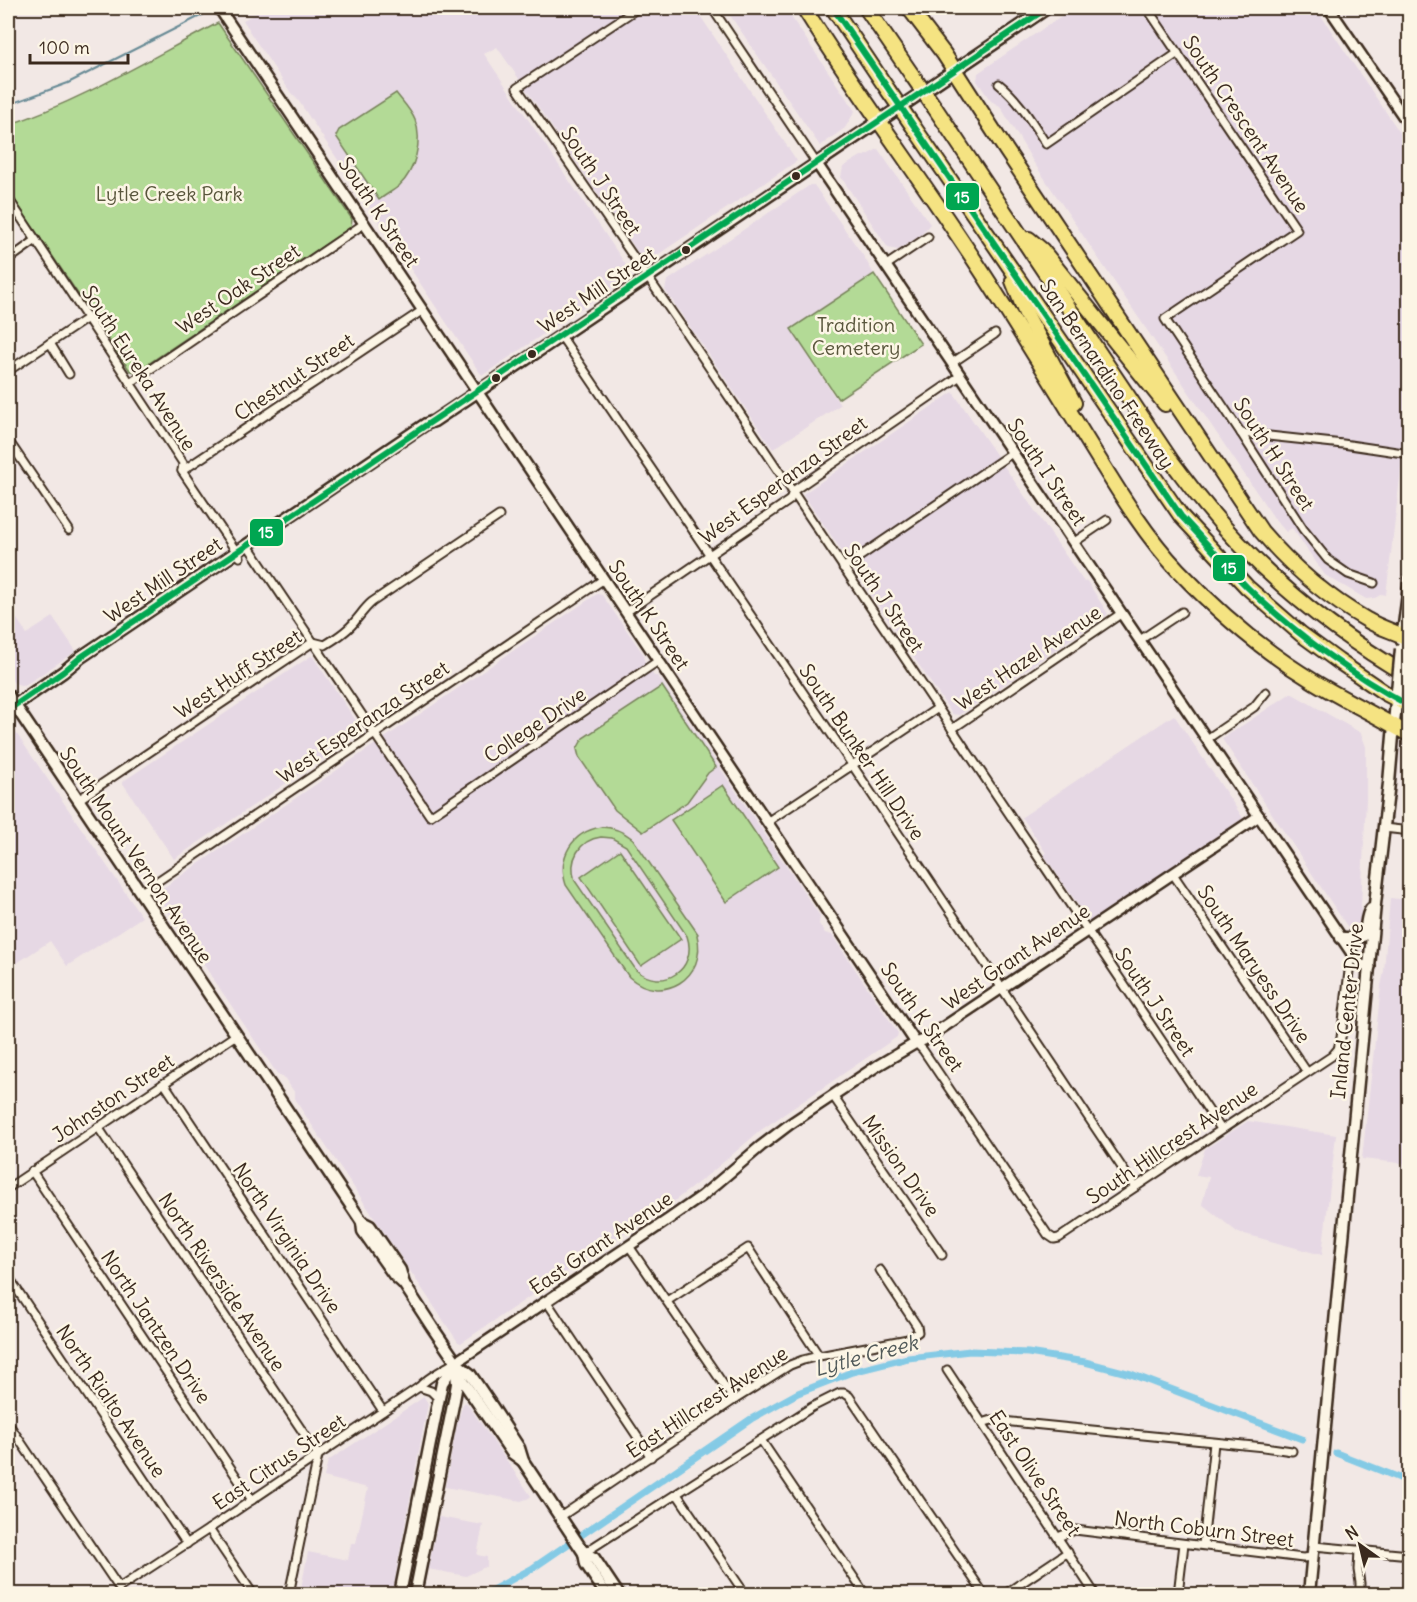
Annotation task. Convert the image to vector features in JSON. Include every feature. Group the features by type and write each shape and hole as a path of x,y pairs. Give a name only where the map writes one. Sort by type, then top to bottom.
{"highway":[{"path":"804,8 994,290 1135,515 1173,564 1262,646 1292,668 1330,691 1394,720 1410,735"},
{"name":"San Bernardino Freeway","path":"832,8 1181,516 1247,587 1301,634 1385,693 1410,706"},
{"name":"San Bernardino Freeway","path":"866,8 1172,462 1202,501 1263,567 1294,596 1354,642 1410,677"},
{"path":"909,8 944,54 953,71 1252,518 1274,546 1318,587 1368,621 1404,641"},
{"path":"1017,230 1042,250 1170,409 1239,506 1252,518"},
{"path":"1004,256 1026,314 1117,477 1156,535 1201,592"}],"main road":[{"name":"West Mill Street","path":"11,708 63,672 84,663 426,424 434,421 561,336 1047,8"},
{"name":"West Mill Street","path":"238,554 251,550 430,429 434,421"},
{"name":"Inland Center Drive","path":"1309,1594 1375,904 1410,578"},
{"name":"South Mount Vernon Avenue","path":"8,695 11,708 78,800 141,893 362,1222 363,1231 394,1275 404,1284 456,1362 470,1374 519,1448 523,1461 584,1553"},
{"path":"1341,938 1363,936 1366,931 1367,914 1375,904"},
{"path":"400,1594 438,1398 442,1383 456,1362"},
{"path":"414,1594 457,1384 456,1362"},
{"path":"427,1456 442,1459"},
{"path":"584,1553 586,1564 606,1594"},
{"path":"584,1553 594,1558 618,1594"}],"street":[{"name":"South K Street","path":"219,8 916,1043 923,1050 1048,1235 1054,1239"},
{"name":"South J Street","path":"638,8 517,88 793,491 1221,1129"},
{"name":"South I Street","path":"712,8 1341,938 1361,965 1370,968"},
{"name":"South Crescent Avenue","path":"1147,8 1297,230 1165,319"},
{"path":"1329,8 1410,126"},
{"path":"999,84 1019,104 1046,144 1178,53"},
{"name":"South Eureka Avenue","path":"8,198 183,464 182,471 238,554"},
{"name":"West Oak Street","path":"130,382 365,223"},
{"path":"885,266 928,237"},
{"path":"8,260 36,240"},
{"name":"Chestnut Street","path":"182,471 423,309"},
{"path":"8,372 86,319"},
{"name":"South H Street","path":"1165,319 1303,529 1328,560 1348,574 1374,583"},
{"path":"952,363 995,334"},
{"name":"South Bunker Hill Drive","path":"561,336 1135,1187"},
{"path":"50,343 69,374"},
{"name":"West Esperanza Street","path":"626,612 790,500 793,491 960,376"},
{"path":"1241,433 1410,454"},
{"path":"8,440 69,530"},
{"path":"843,568 1012,453"},
{"name":"West Huff Street","path":"78,800 313,642 325,645 334,639 355,622 362,610 372,602 499,516"},
{"path":"1073,543 1107,520"},
{"path":"251,550 375,734"},
{"name":"West Esperanza Street","path":"141,893 604,579"},
{"path":"1140,640 1182,612"},
{"name":"West Hazel Avenue","path":"952,729 1122,614"},
{"name":"College Drive","path":"375,734 430,816 658,661"},
{"path":"1207,739 1254,707 1266,692"},
{"name":"West Hazel Avenue","path":"767,822 938,708"},
{"name":"West Grant Avenue","path":"761,1146 790,1124 878,1066 924,1040 1259,816"},
{"path":"1384,828 1410,831"},
{"name":"South Maryess Drive","path":"1173,874 1307,1072"},
{"path":"1307,1072 1332,1056 1338,1049 1353,955"},
{"name":"Johnston Street","path":"8,1188 236,1035"},
{"name":"South Hillcrest Avenue","path":"1054,1239 1059,1238 1307,1072"},
{"name":"North Virginia Drive","path":"164,1083 383,1411"},
{"name":"Mission Drive","path":"833,1096 942,1255"},
{"name":"North Riverside Avenue","path":"98,1127 318,1456"},
{"name":"East Grant Avenue","path":"456,1362 702,1196 761,1146"},
{"name":"North Jantzen Drive","path":"32,1171 252,1500"},
{"path":"629,1246 734,1400"},
{"path":"667,1301 748,1248 819,1356"},
{"name":"East Hillcrest Avenue","path":"560,1517 790,1365 819,1356 908,1339 918,1332 917,1326 880,1270"},
{"name":"North Rialto Avenue","path":"8,1276 187,1544"},
{"path":"547,1302 651,1457"},
{"name":"East Citrus Street","path":"8,1424 119,1588 456,1362"},
{"name":"East Olive Street","path":"947,1370 1095,1594"},
{"path":"419,1387 431,1391 438,1398"},
{"path":"584,1553 812,1407 844,1393 849,1396 984,1594"},
{"path":"982,1423 992,1419 1292,1451"},
{"path":"761,1440 865,1594"},
{"path":"1203,1545 1214,1443"},
{"path":"289,1594 318,1456"},
{"path":"677,1494 745,1594"},
{"path":"209,1529 253,1594"},
{"name":"North Coburn Street","path":"1058,1537 1075,1530 1303,1558 1313,1551 1359,1550 1410,1555"},
{"path":"1178,1594 1184,1544"},
{"path":"1359,1550 1360,1594"},
{"path":"1005,1594 1068,1552"}],"shaded area":[{"path":"268,8 695,8 797,161 647,262 642,258 497,47 484,54 632,274 483,375 249,31 243,20"},
{"path":"725,8 785,8 855,111 845,128 820,146"},
{"path":"1073,8 1316,8 1409,146 1409,376 1386,595 1366,599 1325,575 1292,528 1286,532 1274,518 1034,163 1000,106 991,101 977,81 978,73"},
{"path":"878,149 930,224 921,235 898,250 888,248 841,177 843,167"},
{"path":"810,185 814,185 874,274 791,329 840,405 773,449 665,290 667,281"},
{"path":"953,392 1108,614 959,715 952,714 803,494"},
{"path":"597,594 602,595 644,655 644,660 654,676 658,676 820,916 819,924 825,933 832,935 898,1033 897,1037 761,1130 673,1202 668,1201 653,1211 651,1215 461,1343 458,1342 295,1100 295,1093 283,1076 278,1075 157,892"},
{"path":"9,607 27,634 53,617 76,651 24,686 14,683 8,674"},
{"path":"311,656 361,728 359,734 174,859 122,782"},
{"path":"1291,693 1361,733 1366,747 1360,927 1355,930 1349,929 1222,739"},
{"path":"1174,715 1243,818 1090,922 1044,855 1046,853 1022,817"},
{"path":"8,728 14,730 142,917 67,966 50,941 8,969"},
{"path":"1390,898 1409,900 1409,1164 1362,1159 1384,971"},
{"path":"1248,1121 1336,1135 1322,1255 1237,1232 1202,1204 1209,1177 1196,1175 1205,1149"},
{"path":"424,1397 428,1404 392,1594 300,1594 308,1552 348,1560 351,1543 356,1543 368,1488 324,1477 328,1461"},
{"path":"466,1402 531,1496 529,1498 521,1501 445,1487 458,1420 463,1404"},
{"path":"439,1517 483,1525 477,1555 487,1557 487,1566 466,1576 428,1569"}],"green space":[{"name":"Lytle Creek Park","path":"218,23 352,219 351,227 136,372 130,371 8,190 8,125 88,92"},
{"path":"396,93 415,120 418,146 405,180 379,200 336,136 339,130"},
{"name":"Tradition Cemetery","path":"874,274 921,344 838,399 791,329"},
{"path":"662,686 716,767 708,773 687,802 643,832 615,810 579,757 577,749 583,738"},
{"path":"723,785 778,867 726,902 671,820"},
{"path":"601,827 610,828 633,839 698,934 699,950 696,964 680,983 668,988 655,989 642,985 629,977 566,885 564,865 569,847 582,834","holes":["612,838 626,846 687,936 689,948 683,967 676,974 667,978 657,979 636,970 575,881 574,859 581,847 593,839"]},
{"path":"620,850 681,939 641,966 581,877"}],"waterway":[{"name":"Lytle Creek","path":"8,105 68,83 216,8"},
{"name":"Lytle Creek","path":"485,1594 533,1568 751,1419 798,1393 852,1372 908,1358 970,1351 1028,1353 1085,1362 1131,1374 1302,1439"},
{"name":"Lytle Creek","path":"1336,1453 1410,1482"},
{"name":"Lytle Creek","path":"8,1593 12,1594"}],"transit line":[{"name":"15","path":"833,8 1181,516 1247,587 1284,620 1324,652 1410,706"},
{"name":"15","path":"8,710 81,657 1047,8"}]}
